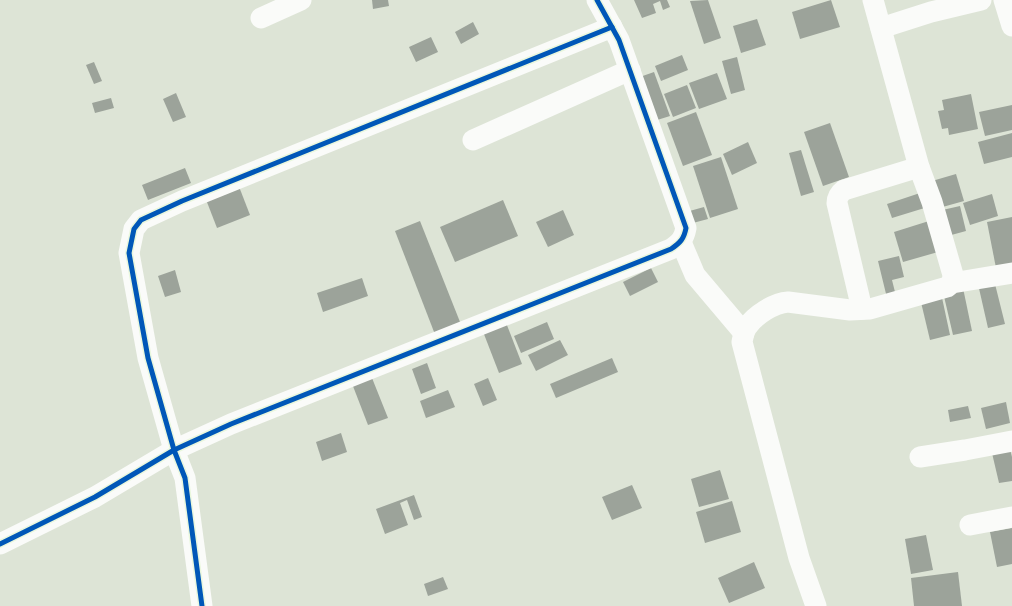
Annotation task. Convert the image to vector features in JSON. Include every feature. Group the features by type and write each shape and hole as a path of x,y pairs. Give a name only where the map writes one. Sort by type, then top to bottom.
{"street":[{"path":"261,18 302,0"},
{"path":"0,544 95,497 174,450 240,420 671,249 680,242 685,236 686,228 619,40 597,0"},
{"path":"873,0 919,167 932,202 953,275 952,283"},
{"path":"881,28 932,12 982,0"},
{"path":"1004,0 1012,26"},
{"path":"202,606 185,478 174,450 148,358 129,253 134,229 141,220 182,201 612,27"},
{"path":"474,140 630,70"},
{"path":"862,309 837,198 844,190 919,167"},
{"path":"680,242 695,276 744,333"},
{"path":"816,606 800,558 742,342 748,326 770,306 778,302 850,310 862,309 891,304 947,288 952,283 1012,273"},
{"path":"920,457 1012,441"},
{"path":"970,526 1012,517"}],"building":[{"path":"372,0 388,0 389,6 373,9"},
{"path":"634,0 667,0 670,7 663,10 660,1 653,4 656,13 642,18"},
{"path":"708,0 721,38 704,44 690,1"},
{"path":"831,0 840,27 800,39 792,12"},
{"path":"757,19 766,45 741,53 733,26"},
{"path":"473,22 479,34 461,44 455,32"},
{"path":"431,37 438,52 416,62 409,47"},
{"path":"682,55 688,70 661,81 655,66"},
{"path":"737,57 745,90 731,94 722,61"},
{"path":"94,62 102,81 94,84 86,65"},
{"path":"654,72 670,116 654,121 637,78"},
{"path":"717,73 727,99 699,109 689,83"},
{"path":"687,85 696,108 673,117 664,94"},
{"path":"176,93 186,117 173,122 163,99"},
{"path":"971,94 978,129 949,135 948,128 942,129 938,111 944,110 942,100"},
{"path":"111,98 114,108 95,113 92,103"},
{"path":"1012,105 1012,130 985,136 979,112"},
{"path":"696,112 712,155 683,166 667,123"},
{"path":"830,123 849,177 823,186 804,132"},
{"path":"1012,133 1012,157 984,164 978,142"},
{"path":"748,142 757,163 732,175 723,154"},
{"path":"801,150 814,192 801,196 789,153"},
{"path":"721,157 738,209 710,218 693,166"},
{"path":"185,168 191,183 148,200 142,185"},
{"path":"956,174 964,201 939,208 932,181"},
{"path":"238,184 250,215 217,228 205,197"},
{"path":"926,191 931,206 892,218 887,204"},
{"path":"992,194 998,216 970,225 963,203"},
{"path":"503,200 518,236 455,262 440,227"},
{"path":"960,206 966,231 944,237 938,211"},
{"path":"704,207 708,219 689,224 686,212"},
{"path":"563,210 574,235 548,247 536,222"},
{"path":"1012,217 1012,270 997,273 987,222"},
{"path":"420,221 462,327 436,337 395,231"},
{"path":"929,221 938,252 903,262 894,232"},
{"path":"899,256 904,277 892,280 897,300 888,302 878,261"},
{"path":"651,268 658,282 630,296 623,282"},
{"path":"175,270 181,292 165,297 158,276"},
{"path":"362,278 368,296 323,312 317,293"},
{"path":"994,280 1005,324 988,328 978,284"},
{"path":"963,288 972,331 953,335 943,292"},
{"path":"941,293 950,335 930,340 920,298"},
{"path":"505,320 522,364 499,373 482,329"},
{"path":"547,322 554,339 521,353 514,336"},
{"path":"560,340 568,355 536,371 528,355"},
{"path":"612,358 618,372 556,398 550,384"},
{"path":"427,363 436,388 421,394 412,369"},
{"path":"370,373 388,418 368,425 351,381"},
{"path":"488,378 497,400 483,406 474,384"},
{"path":"448,390 455,407 426,418 420,401"},
{"path":"1006,402 1010,423 986,429 981,408"},
{"path":"968,406 971,418 950,422 948,410"},
{"path":"341,433 347,452 322,461 316,442"},
{"path":"1010,449 1012,481 999,483 992,453"},
{"path":"720,470 729,499 699,507 691,479"},
{"path":"632,485 642,508 612,520 602,497"},
{"path":"414,495 422,517 414,520 407,500 400,503 408,525 385,534 376,509"},
{"path":"732,501 741,532 705,543 696,512"},
{"path":"1012,528 1012,564 997,567 990,532"},
{"path":"926,535 933,570 911,574 905,539"},
{"path":"754,562 765,588 729,603 718,578"},
{"path":"958,572 962,606 914,606 911,578"},
{"path":"443,577 448,589 428,596 424,584"}],"cycle path":[{"path":"0,544 95,497 174,450 231,424 677,245 683,238 686,228 619,40 597,0"},
{"path":"202,606 185,478 174,450 148,358 129,253 134,229 141,220 182,201 612,27"}]}
